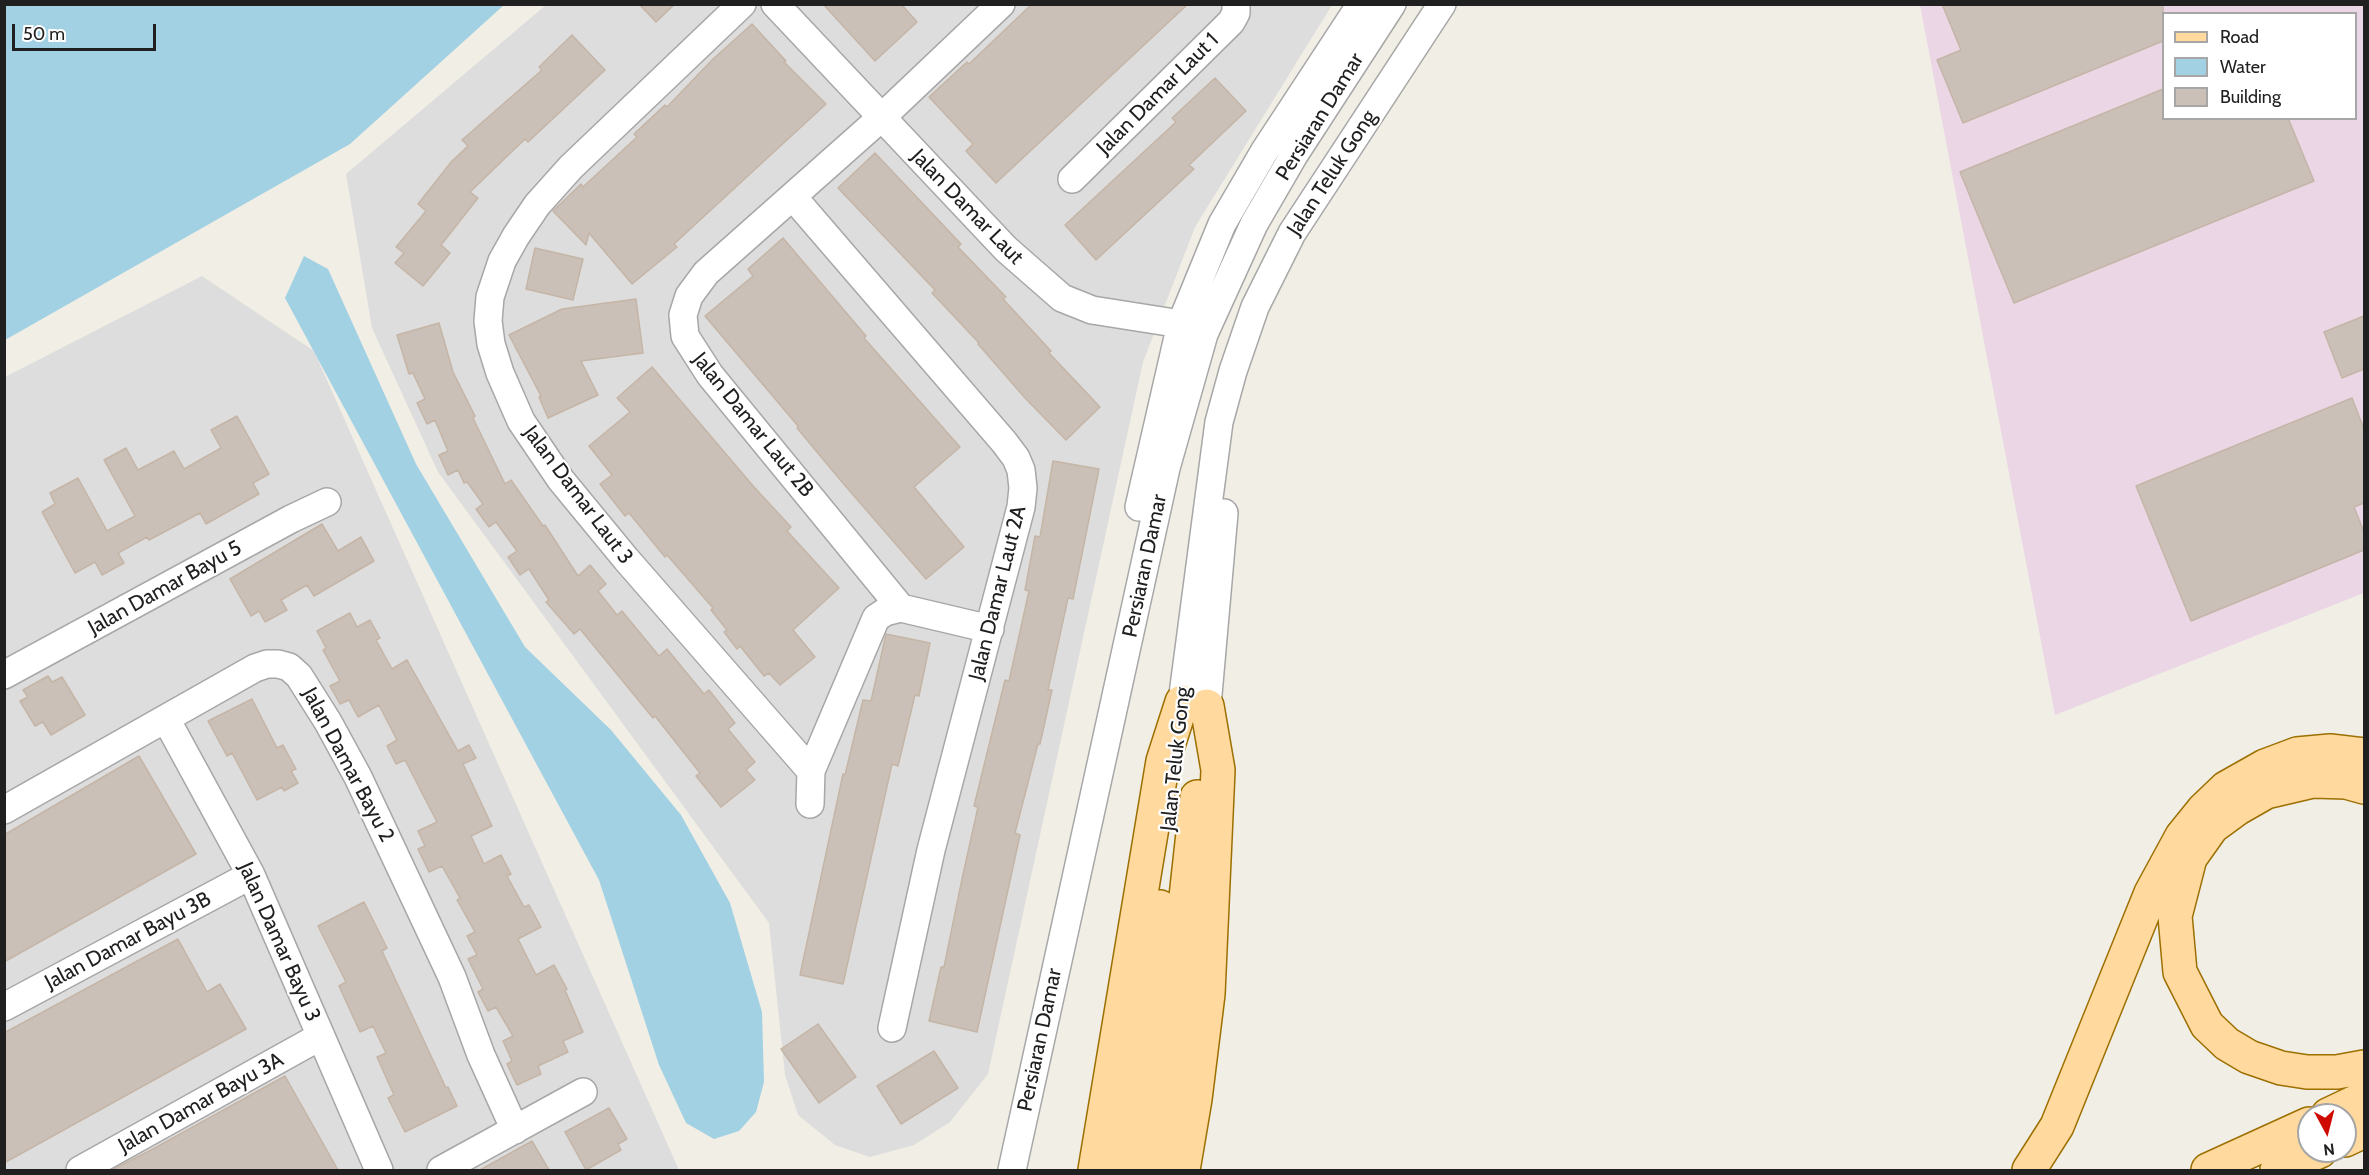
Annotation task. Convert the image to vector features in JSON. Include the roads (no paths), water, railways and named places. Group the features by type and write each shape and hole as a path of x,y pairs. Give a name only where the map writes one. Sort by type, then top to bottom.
{"main road":[{"name":"Jalan Teluk Gong","path":"1156,1170 1157,1049 1195,704"},
{"path":"1095,1170 1163,761 1195,704"},
{"path":"1183,1170 1195,1099 1208,993 1218,770 1195,704"},
{"path":"2029,1170 2057,1126 2151,893 2182,836 2203,810 2226,788 2265,766 2297,754 2330,751 2364,755"},
{"path":"2364,787 2346,782 2313,780 2266,792 2238,808 2212,827 2190,858 2175,916 2180,972 2207,1025 2227,1044 2249,1057 2281,1068 2307,1072 2337,1072 2364,1067"},
{"name":"Jalan Teluk Gong","path":"1128,1170 1157,1049"},
{"path":"2208,1170 2297,1129"},
{"path":"2277,1170 2297,1161"}],"street":[{"name":"Jalan Damar Laut 3","path":"742,4 571,167 537,205 502,261 490,297 488,321 491,344 500,373 521,421 561,480 633,568 811,771"},
{"name":"Jalan Damar Laut","path":"775,4 1006,249 1062,298 1092,310 1192,329"},
{"path":"882,117 1000,4"},
{"name":"Jalan Damar Laut 1","path":"1072,179 1231,22 1236,13 1236,4"},
{"name":"Persiaran Damar","path":"993,1170 1109,655 1147,467 1192,329 1222,224 1264,152 1361,4"},
{"name":"Persiaran Damar","path":"1012,1170 1166,468 1192,329 1294,155 1392,4"},
{"name":"Jalan Teluk Gong","path":"1195,704 1240,351 1255,307 1292,233 1442,4"},
{"name":"Jalan Damar Laut 2B","path":"882,117 706,273 689,296 683,315 685,336 710,375 901,608"},
{"name":"Jalan Damar Laut 2A","path":"793,197 1016,458 1022,470 1022,507 931,850 892,1028"},
{"name":"Jalan Damar Bayu 5","path":"4,675 291,519 327,502"},
{"path":"810,804 811,771 876,618 885,612 901,608 990,629"},
{"name":"Jalan Damar Bayu 2","path":"4,810 255,668 267,664 278,664 289,668 299,676 328,722 358,777 452,977 481,1055 515,1130"},
{"name":"Jalan Damar Bayu 3","path":"166,719 250,875 379,1170"},
{"name":"Jalan Damar Bayu 3B","path":"4,1007 250,875"},
{"name":"Jalan Damar Bayu 3A","path":"80,1170 321,1036"},
{"path":"441,1170 583,1092"}],"water":[{"path":"5,4 504,5 350,144 5,340"},
{"path":"304,256 328,269 416,464 525,647 611,730 681,815 730,903 762,1012 764,1082 756,1112 739,1131 714,1139 686,1123 659,1065 599,880 285,298"}]}
